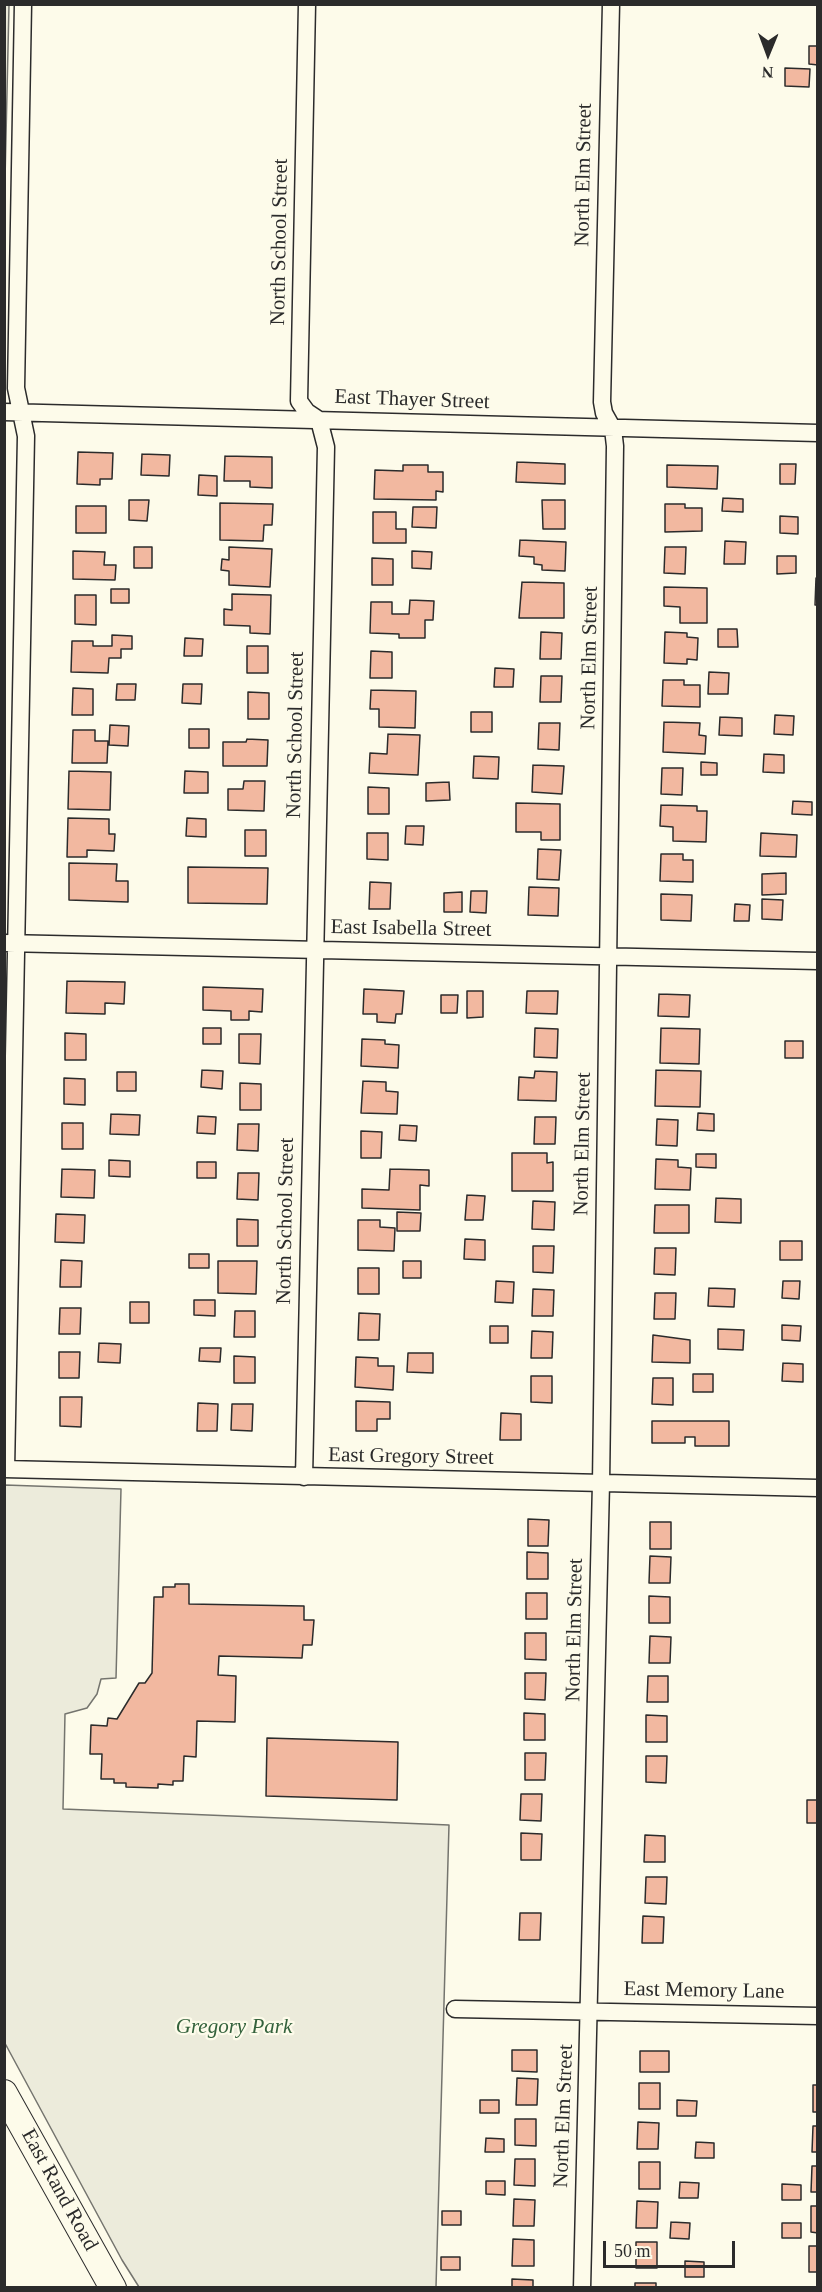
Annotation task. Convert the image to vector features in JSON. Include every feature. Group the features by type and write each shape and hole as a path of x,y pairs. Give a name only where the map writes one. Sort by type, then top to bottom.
{"main road":[{"name":"East Rand Road","path":"4,2093 113,2288"}],"street":[{"path":"5,1469 11,942 26,436 16,388 23,4"},
{"name":"North School Street","path":"304,1477 326,447 319,420 307,412 299,402 307,4"},
{"name":"North Elm Street","path":"582,2288 601,1483 615,446 613,429 603,413 602,402 611,4"},
{"name":"East Thayer Street","path":"4,412 818,433"},
{"name":"East Isabella Street","path":"11,942 818,961"},
{"name":"East Gregory Street","path":"5,1469 818,1488"},
{"name":"East Memory Lane","path":"455,2009 818,2016"}],"green space":[{"path":"4,5 9,5 5,180"},
{"name":"Gregory Park","path":"5,1485 121,1489 116,1678 101,1679 97,1694 87,1708 65,1714 63,1809 449,1825 436,2287 139,2287 122,2260 4,2042"}],"building":[{"path":"809,46 818,46 818,65 809,64"},
{"path":"785,68 810,69 809,87 785,86"},
{"path":"78,452 113,453 112,479 100,479 100,485 77,484"},
{"path":"142,454 170,455 169,476 141,475"},
{"path":"225,456 272,457 272,488 250,487 250,481 224,481"},
{"path":"517,462 565,464 565,484 516,482"},
{"path":"780,464 796,464 795,484 780,484"},
{"path":"403,465 428,465 428,472 443,472 443,492 436,491 436,500 374,499 375,470 403,471"},
{"path":"667,465 718,466 717,489 667,487"},
{"path":"199,475 217,476 217,496 198,495"},
{"path":"723,498 743,499 743,512 722,511"},
{"path":"129,500 149,500 147,521 129,520"},
{"path":"542,500 565,500 565,529 543,529"},
{"path":"220,503 273,504 272,525 264,525 263,541 220,540"},
{"path":"665,504 685,504 685,508 702,508 702,531 665,532"},
{"path":"76,506 106,506 106,533 76,533"},
{"path":"413,507 437,507 436,528 412,527"},
{"path":"373,512 396,512 396,529 406,529 406,543 373,543"},
{"path":"780,516 798,517 798,534 780,533"},
{"path":"520,540 566,542 565,571 542,570 542,565 534,564 534,557 519,556"},
{"path":"725,541 746,542 745,564 724,564"},
{"path":"134,547 152,547 152,568 134,568"},
{"path":"229,547 272,549 270,587 229,585 229,571 221,570 222,559 229,560"},
{"path":"665,547 686,547 685,574 664,573"},
{"path":"73,551 105,552 104,565 116,565 115,580 73,579"},
{"path":"412,551 432,552 431,569 412,568"},
{"path":"777,556 796,556 796,573 777,574"},
{"path":"372,558 393,559 393,585 372,585"},
{"path":"816,578 818,578 818,605 815,605"},
{"path":"522,582 564,583 564,618 519,618"},
{"path":"664,587 707,588 707,623 680,623 680,607 664,606"},
{"path":"111,589 129,589 129,603 111,603"},
{"path":"232,594 271,595 270,634 250,633 250,626 224,625 224,609 232,610"},
{"path":"75,595 96,595 96,625 75,624"},
{"path":"410,600 434,601 433,620 425,620 425,638 399,638 399,634 370,633 371,602 392,602 392,614 409,614"},
{"path":"718,629 737,629 738,647 718,647"},
{"path":"541,632 562,633 561,659 540,659"},
{"path":"665,632 687,633 687,637 698,638 697,660 687,659 687,664 664,663"},
{"path":"112,635 132,636 132,649 121,649 121,658 109,658 108,673 71,672 72,641 93,641 93,646 112,646"},
{"path":"185,638 203,639 202,656 184,656"},
{"path":"247,646 268,646 268,673 247,673"},
{"path":"371,651 392,652 392,678 370,678"},
{"path":"495,668 514,669 513,687 494,687"},
{"path":"709,672 729,673 728,694 708,694"},
{"path":"541,676 562,676 561,702 540,702"},
{"path":"663,680 684,680 684,685 700,685 700,707 662,706"},
{"path":"117,684 136,684 135,700 116,700"},
{"path":"183,684 202,684 201,704 182,703"},
{"path":"73,688 93,689 93,715 72,715"},
{"path":"371,690 416,691 415,728 379,727 379,709 370,709"},
{"path":"248,692 269,693 269,719 248,719"},
{"path":"471,712 492,712 492,732 471,732"},
{"path":"775,715 794,716 793,735 774,734"},
{"path":"720,717 742,718 742,736 719,735"},
{"path":"664,722 700,723 699,735 706,736 705,754 663,752"},
{"path":"539,723 560,723 559,750 538,749"},
{"path":"110,725 129,726 128,746 109,745"},
{"path":"189,729 209,729 209,748 189,748"},
{"path":"73,730 95,730 95,741 108,741 107,763 72,763"},
{"path":"388,734 420,735 418,775 369,773 370,753 387,754"},
{"path":"247,739 268,740 267,766 223,766 223,742 246,742"},
{"path":"764,754 784,755 784,773 763,772"},
{"path":"474,756 499,757 498,779 473,778"},
{"path":"701,762 717,763 717,775 701,775"},
{"path":"533,765 564,766 562,794 532,792"},
{"path":"662,768 683,768 682,795 661,794"},
{"path":"69,771 111,772 110,810 68,809"},
{"path":"185,771 208,772 208,793 184,793"},
{"path":"244,781 265,781 264,811 228,810 228,789 243,789"},
{"path":"449,782 450,800 426,801 426,783"},
{"path":"368,787 389,788 389,814 368,814"},
{"path":"793,801 812,802 812,815 792,814"},
{"path":"516,803 560,804 560,840 541,840 541,832 516,832"},
{"path":"661,805 697,806 697,811 707,811 706,842 673,841 673,827 660,826"},
{"path":"68,818 109,819 109,834 115,834 114,851 87,850 87,857 67,857"},
{"path":"187,818 206,819 206,837 186,836"},
{"path":"406,826 424,826 423,845 405,844"},
{"path":"245,830 266,830 266,856 245,856"},
{"path":"367,833 388,833 388,860 367,859"},
{"path":"761,833 797,835 796,857 760,856"},
{"path":"538,849 561,850 559,880 537,879"},
{"path":"661,854 683,854 683,860 693,860 693,882 660,881"},
{"path":"69,863 117,864 116,881 128,881 128,902 69,900"},
{"path":"188,867 268,868 267,904 188,903"},
{"path":"786,873 786,894 762,895 762,874"},
{"path":"370,882 391,883 390,909 369,909"},
{"path":"529,887 559,888 558,916 528,915"},
{"path":"471,891 487,891 486,913 470,912"},
{"path":"462,892 462,912 444,912 444,893"},
{"path":"661,894 692,895 691,921 661,920"},
{"path":"762,899 783,900 782,920 762,919"},
{"path":"735,904 750,905 749,921 734,921"},
{"path":"67,981 125,982 124,1004 105,1003 105,1014 66,1013"},
{"path":"203,987 263,989 262,1012 249,1011 249,1020 231,1020 231,1011 203,1010"},
{"path":"364,989 404,991 402,1014 396,1014 395,1023 377,1022 377,1014 363,1014"},
{"path":"467,991 483,991 483,1017 467,1018"},
{"path":"527,991 558,991 557,1014 526,1013"},
{"path":"659,994 690,995 689,1017 658,1016"},
{"path":"441,995 458,995 457,1013 441,1013"},
{"path":"203,1028 221,1028 221,1044 203,1044"},
{"path":"535,1028 558,1029 557,1058 534,1057"},
{"path":"661,1028 700,1029 699,1064 660,1063"},
{"path":"65,1033 86,1034 86,1060 65,1060"},
{"path":"239,1034 261,1034 260,1064 239,1063"},
{"path":"362,1039 385,1040 385,1044 399,1045 398,1068 361,1066"},
{"path":"785,1041 803,1041 803,1058 785,1058"},
{"path":"202,1070 223,1071 222,1089 201,1087"},
{"path":"656,1070 701,1071 700,1107 655,1106"},
{"path":"535,1071 557,1072 556,1101 518,1100 519,1077 534,1078"},
{"path":"117,1072 136,1072 136,1091 117,1091"},
{"path":"64,1078 85,1079 85,1105 64,1104"},
{"path":"363,1081 386,1082 386,1091 398,1092 397,1114 361,1113"},
{"path":"240,1083 261,1084 261,1110 240,1110"},
{"path":"698,1113 714,1114 714,1131 697,1130"},
{"path":"111,1114 140,1115 139,1135 110,1134"},
{"path":"198,1116 216,1117 215,1134 197,1133"},
{"path":"535,1117 556,1117 555,1144 534,1144"},
{"path":"657,1119 678,1120 677,1146 656,1145"},
{"path":"62,1123 83,1123 83,1149 62,1149"},
{"path":"238,1124 259,1124 258,1151 237,1150"},
{"path":"400,1125 417,1126 416,1141 399,1140"},
{"path":"361,1131 382,1132 381,1158 361,1158"},
{"path":"512,1153 547,1153 547,1163 553,1162 553,1191 512,1191"},
{"path":"696,1154 716,1154 716,1168 696,1167"},
{"path":"656,1159 678,1160 678,1167 691,1168 690,1190 655,1189"},
{"path":"109,1160 130,1161 130,1177 109,1176"},
{"path":"197,1162 216,1162 216,1178 197,1178"},
{"path":"62,1169 95,1170 94,1198 61,1197"},
{"path":"390,1169 429,1170 429,1186 420,1185 420,1210 362,1208 362,1189 389,1190"},
{"path":"238,1173 259,1173 258,1200 237,1199"},
{"path":"467,1195 485,1196 483,1220 465,1220"},
{"path":"716,1198 741,1199 741,1223 715,1222"},
{"path":"533,1201 555,1202 554,1230 532,1229"},
{"path":"655,1205 689,1205 689,1233 654,1233"},
{"path":"397,1212 421,1213 420,1231 397,1231"},
{"path":"56,1214 85,1215 84,1243 55,1242"},
{"path":"237,1219 258,1220 258,1246 237,1246"},
{"path":"358,1220 380,1220 380,1227 395,1228 394,1251 358,1250"},
{"path":"465,1239 485,1240 485,1260 464,1259"},
{"path":"780,1241 802,1241 802,1260 780,1260"},
{"path":"533,1246 554,1246 553,1273 533,1272"},
{"path":"655,1248 676,1248 675,1275 654,1274"},
{"path":"189,1254 209,1254 209,1268 189,1268"},
{"path":"61,1260 82,1261 81,1287 60,1287"},
{"path":"218,1261 257,1261 256,1294 218,1293"},
{"path":"403,1261 421,1261 421,1278 403,1278"},
{"path":"358,1268 379,1268 379,1294 358,1294"},
{"path":"496,1281 514,1282 513,1303 495,1302"},
{"path":"783,1281 800,1281 799,1299 782,1298"},
{"path":"709,1288 735,1289 734,1307 708,1306"},
{"path":"533,1289 554,1290 553,1316 532,1316"},
{"path":"655,1293 676,1293 675,1319 654,1319"},
{"path":"194,1300 215,1300 215,1316 194,1315"},
{"path":"130,1302 149,1302 149,1323 130,1323"},
{"path":"60,1308 81,1308 80,1334 59,1334"},
{"path":"235,1311 255,1311 255,1337 234,1337"},
{"path":"359,1313 380,1314 379,1340 358,1340"},
{"path":"782,1325 801,1326 800,1341 782,1340"},
{"path":"490,1326 508,1326 508,1343 490,1343"},
{"path":"718,1329 744,1330 743,1350 718,1349"},
{"path":"532,1331 553,1332 552,1358 531,1358"},
{"path":"653,1335 690,1340 690,1363 652,1362"},
{"path":"99,1343 121,1344 120,1363 98,1362"},
{"path":"200,1348 221,1348 220,1362 199,1361"},
{"path":"59,1352 80,1352 79,1378 59,1378"},
{"path":"408,1353 433,1353 433,1373 407,1372"},
{"path":"234,1356 255,1357 255,1383 234,1383"},
{"path":"356,1357 378,1358 378,1366 394,1366 393,1390 355,1387"},
{"path":"783,1363 803,1364 803,1382 782,1381"},
{"path":"693,1374 713,1374 713,1392 693,1392"},
{"path":"531,1376 552,1376 552,1403 531,1402"},
{"path":"653,1378 673,1378 673,1405 652,1404"},
{"path":"60,1397 82,1397 81,1427 60,1426"},
{"path":"356,1401 390,1402 390,1419 377,1419 377,1431 356,1431"},
{"path":"198,1403 218,1404 217,1431 197,1431"},
{"path":"232,1404 253,1404 252,1431 231,1430"},
{"path":"501,1413 521,1414 521,1440 500,1440"},
{"path":"652,1421 729,1421 729,1446 695,1446 695,1437 685,1437 685,1443 652,1443"},
{"path":"528,1519 549,1520 548,1546 528,1546"},
{"path":"650,1522 671,1522 671,1549 650,1549"},
{"path":"527,1552 548,1553 548,1579 527,1579"},
{"path":"650,1556 671,1557 670,1583 649,1583"},
{"path":"175,1584 189,1584 189,1604 304,1606 304,1620 314,1620 312,1645 303,1645 302,1658 219,1656 218,1675 236,1676 235,1722 197,1721 196,1757 184,1756 183,1781 173,1781 173,1785 158,1784 158,1788 126,1787 126,1783 114,1783 114,1779 101,1779 102,1754 90,1754 91,1725 107,1726 108,1718 117,1719 139,1683 145,1683 152,1673 154,1597 163,1597 163,1587 175,1587"},
{"path":"526,1593 547,1593 547,1619 526,1619"},
{"path":"649,1596 670,1597 670,1623 649,1623"},
{"path":"525,1633 546,1633 546,1660 525,1659"},
{"path":"650,1636 671,1637 670,1663 649,1663"},
{"path":"525,1673 546,1673 545,1700 525,1699"},
{"path":"648,1676 668,1676 668,1702 647,1702"},
{"path":"524,1713 545,1714 545,1740 524,1740"},
{"path":"646,1715 667,1716 667,1742 646,1742"},
{"path":"267,1738 398,1742 397,1800 266,1796"},
{"path":"525,1753 546,1753 545,1780 525,1780"},
{"path":"646,1756 667,1756 666,1783 646,1782"},
{"path":"521,1794 542,1794 541,1821 520,1820"},
{"path":"807,1800 818,1800 818,1823 807,1823"},
{"path":"521,1833 542,1834 541,1860 521,1860"},
{"path":"645,1835 665,1836 665,1862 644,1862"},
{"path":"646,1877 667,1877 666,1904 645,1903"},
{"path":"520,1913 541,1913 540,1940 519,1940"},
{"path":"643,1916 664,1917 663,1943 642,1943"},
{"path":"512,2050 537,2050 537,2072 512,2071"},
{"path":"640,2051 669,2051 669,2072 640,2072"},
{"path":"517,2078 538,2079 537,2105 516,2105"},
{"path":"639,2083 660,2083 660,2109 639,2109"},
{"path":"813,2085 818,2085 818,2112 813,2112"},
{"path":"480,2100 499,2100 499,2113 480,2113"},
{"path":"677,2100 697,2101 696,2116 677,2116"},
{"path":"515,2119 536,2119 536,2146 515,2145"},
{"path":"638,2122 659,2123 658,2149 637,2149"},
{"path":"813,2126 818,2126 818,2152 812,2152"},
{"path":"486,2138 504,2139 504,2152 485,2152"},
{"path":"696,2142 714,2143 714,2158 695,2158"},
{"path":"515,2159 535,2159 535,2186 514,2185"},
{"path":"639,2162 660,2162 660,2189 639,2189"},
{"path":"812,2166 818,2166 818,2192 811,2192"},
{"path":"486,2181 505,2181 505,2195 486,2194"},
{"path":"680,2182 699,2183 698,2198 679,2198"},
{"path":"782,2184 801,2185 801,2200 782,2200"},
{"path":"514,2199 535,2200 534,2226 513,2226"},
{"path":"637,2201 658,2202 657,2228 636,2228"},
{"path":"811,2206 818,2206 818,2233 811,2232"},
{"path":"442,2211 461,2211 461,2225 442,2225"},
{"path":"671,2222 690,2223 689,2239 670,2238"},
{"path":"782,2223 801,2223 801,2238 782,2238"},
{"path":"513,2239 534,2240 534,2266 512,2266"},
{"path":"636,2242 657,2242 657,2268 636,2268"},
{"path":"809,2246 818,2246 818,2272 809,2272"},
{"path":"441,2257 460,2257 460,2270 441,2270"},
{"path":"685,2261 704,2262 704,2277 685,2277"},
{"path":"512,2279 533,2280 533,2288 512,2288"},
{"path":"635,2283 656,2283 656,2288 635,2288"}]}
